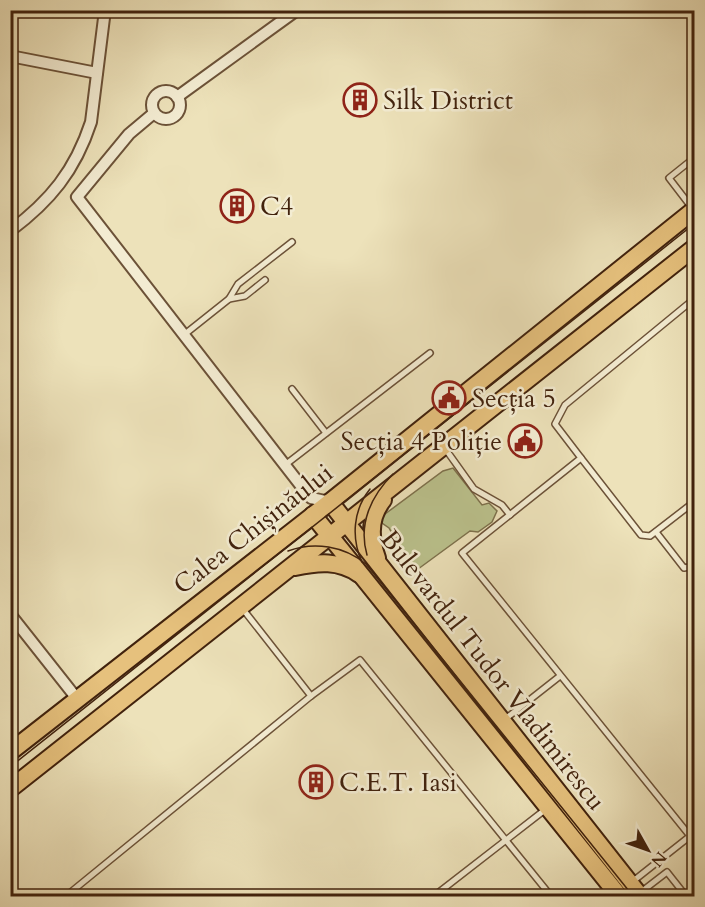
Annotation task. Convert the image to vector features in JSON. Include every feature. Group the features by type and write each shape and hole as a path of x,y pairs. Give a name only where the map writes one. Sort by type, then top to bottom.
{"main road":[{"name":"Calea Chișinăului","path":"10,752 330,502 694,211"},
{"name":"Calea Chișinăului","path":"10,789 396,486 694,248"},
{"path":"380,567 372,541 373,517 378,506 396,486"},
{"name":"Bulevardul Tudor Vladimirescu","path":"330,502 380,567 494,728"},
{"name":"Bulevardul Tudor Vladimirescu","path":"313,515 494,728 630,894"},
{"path":"291,567 322,562 353,570 365,578"}],"street":[{"path":"10,231 52,195 76,158 91,122 105,10"},
{"path":"177,96 297,10"},
{"path":"10,56 97,73"},
{"path":"167,91 177,96 180,108 175,116 162,118 154,113 152,100 158,93 167,91"},
{"path":"154,113 129,134 77,198 311,498 313,515"},
{"path":"311,498 330,502"},
{"path":"10,614 78,700"}],"lane":[{"path":"694,158 669,178 694,211"},
{"path":"185,334 229,299 238,284 292,242"},
{"path":"229,299 246,296 266,280"},
{"path":"694,299 565,405 555,424 642,535 650,536 692,504 694,511"},
{"path":"285,465 430,353"},
{"path":"292,388 326,433"},
{"path":"443,447 474,489 502,505 510,515"},
{"path":"581,458 462,553 560,676 692,834 630,894"},
{"path":"656,532 684,568 694,566"},
{"path":"241,607 311,696"},
{"path":"66,897 311,696 360,660 507,839 551,897"},
{"path":"494,728 560,676"},
{"path":"434,897 554,803"},
{"path":"630,894 667,872 686,897"}],"green space":[{"path":"453,468 482,505 489,503 497,511 492,522 478,532 470,531 414,572 389,528 382,523 381,517 443,471"}],"tram line":[{"path":"10,767 694,224"},
{"path":"367,555 364,532 368,511 378,492 393,474"},
{"path":"362,562 356,543 356,524 360,506 370,489"},
{"path":"288,551 308,546 328,547 348,553 366,564 633,896"}],"place":[{"name":"Silk District","path":"360,100"},
{"name":"C4","path":"237,206"},
{"name":"Secția 5","path":"449,398"},
{"name":"Secția 4 Poliție","path":"525,441"},
{"name":"C.E.T. Iasi","path":"316,782"}]}
